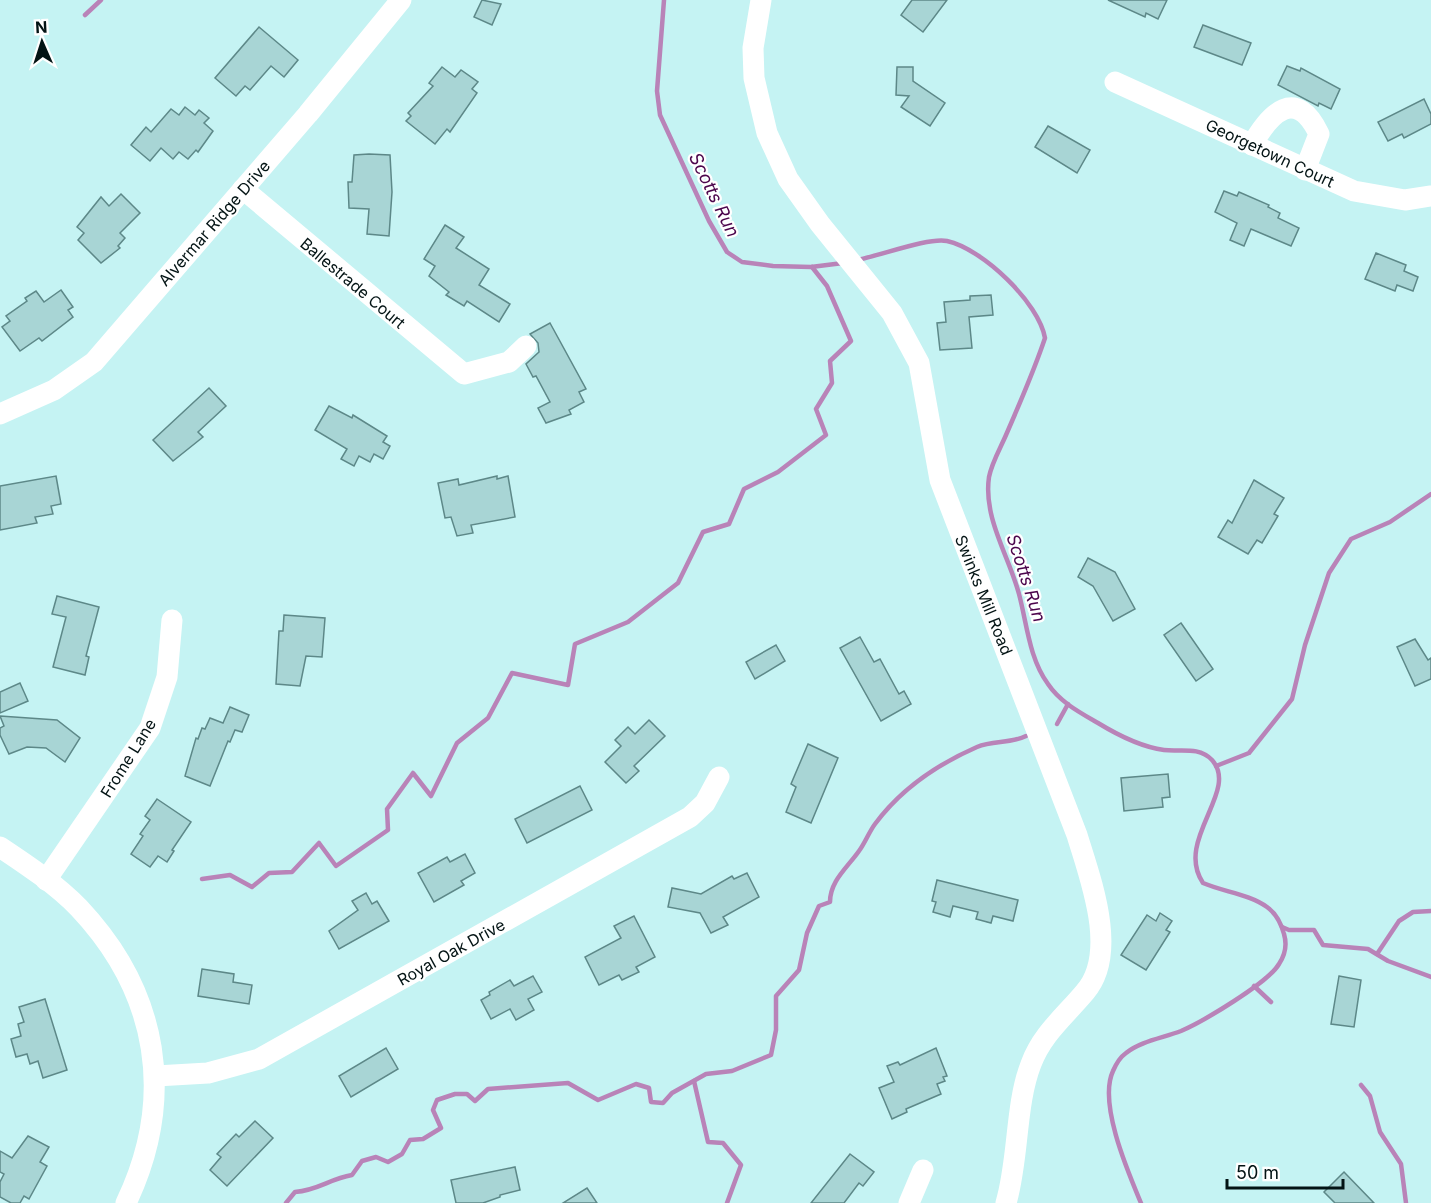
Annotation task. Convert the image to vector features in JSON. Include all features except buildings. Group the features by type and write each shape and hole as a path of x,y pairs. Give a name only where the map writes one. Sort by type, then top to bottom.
{"street":[{"name":"Alvermar Ridge Drive","path":"0,414 54,390 94,362 401,0"},
{"name":"Swinks Mill Road","path":"761,0 756,23 753,58 756,87 767,133 788,179 892,313 918,363 940,480 1077,835 1099,915 1100,941 1094,978 1087,990 1056,1022 1031,1064 1024,1087 1018,1147 1006,1203"},
{"name":"Georgetown Court","path":"1115,82 1354,191 1382,198 1405,200 1431,196"},
{"path":"1252,145 1269,117 1278,110 1290,107 1311,117 1319,134 1305,170"},
{"name":"Ballestrade Court","path":"243,189 464,374 509,362 526,346"},
{"name":"Frome Lane","path":"46,880 150,728 167,677 172,620"},
{"name":"Royal Oak Drive","path":"156,1076 208,1073 259,1059 690,817 705,803 719,777"},
{"path":"0,847 46,880 79,908 109,943 125,969 148,1029 156,1076 150,1139 126,1203"},
{"path":"909,1203 923,1170"}],"waterway":[{"path":"85,15 101,0"},
{"name":"Scotts Run","path":"664,0 657,91 660,115 709,221 727,252 742,262 773,266 811,267 843,263"},
{"name":"Scotts Run","path":"857,260 916,244 947,241 961,246 992,266 1021,294 1032,309 1041,324 1045,338 1027,387 992,466 988,492 993,522 1015,580 1029,640 1037,663 1048,684 1058,696 1077,711 1105,727 1147,746 1164,750 1195,751 1212,760 1218,772 1218,786 1200,833 1196,850 1196,867 1203,883 1244,896 1267,907 1278,919 1283,930 1285,938 1283,957 1262,981 1234,1001 1191,1026 1132,1049 1121,1057 1115,1066 1109,1085 1112,1119 1122,1156 1141,1203"},
{"path":"202,879 230,875 252,887 269,873 292,872 319,843 336,866 388,830 387,809 413,773 431,796 457,743 488,718 512,673 568,685 575,644 628,622 678,583 703,532 729,524 744,489 778,472 826,435 816,409 832,383 830,361 851,341 827,286 812,267"},
{"path":"1216,766 1249,753 1292,699 1305,645 1329,573 1351,539 1390,522 1431,494"},
{"path":"1057,724 1068,704"},
{"path":"286,1203 295,1192 352,1175 362,1161 376,1157 388,1162 402,1154 410,1140 423,1139 441,1128 433,1110 437,1100 455,1094 467,1094 475,1101 488,1089 568,1083 598,1100 636,1084 649,1088 651,1102 663,1103 672,1093 706,1074 732,1071 771,1055 776,1030 776,996 799,970 807,933 819,906 830,902 836,881 885,811 908,789 948,761 983,745 1026,736"},
{"path":"1377,954 1399,921 1413,912 1431,911"},
{"path":"1282,927 1289,930 1314,930 1323,945 1368,949 1388,961 1431,977"},
{"path":"1254,986 1271,1002"},
{"path":"694,1081 708,1142 723,1143 741,1165 727,1203"},
{"path":"1361,1085 1370,1096 1380,1132 1401,1164 1406,1203"}]}
